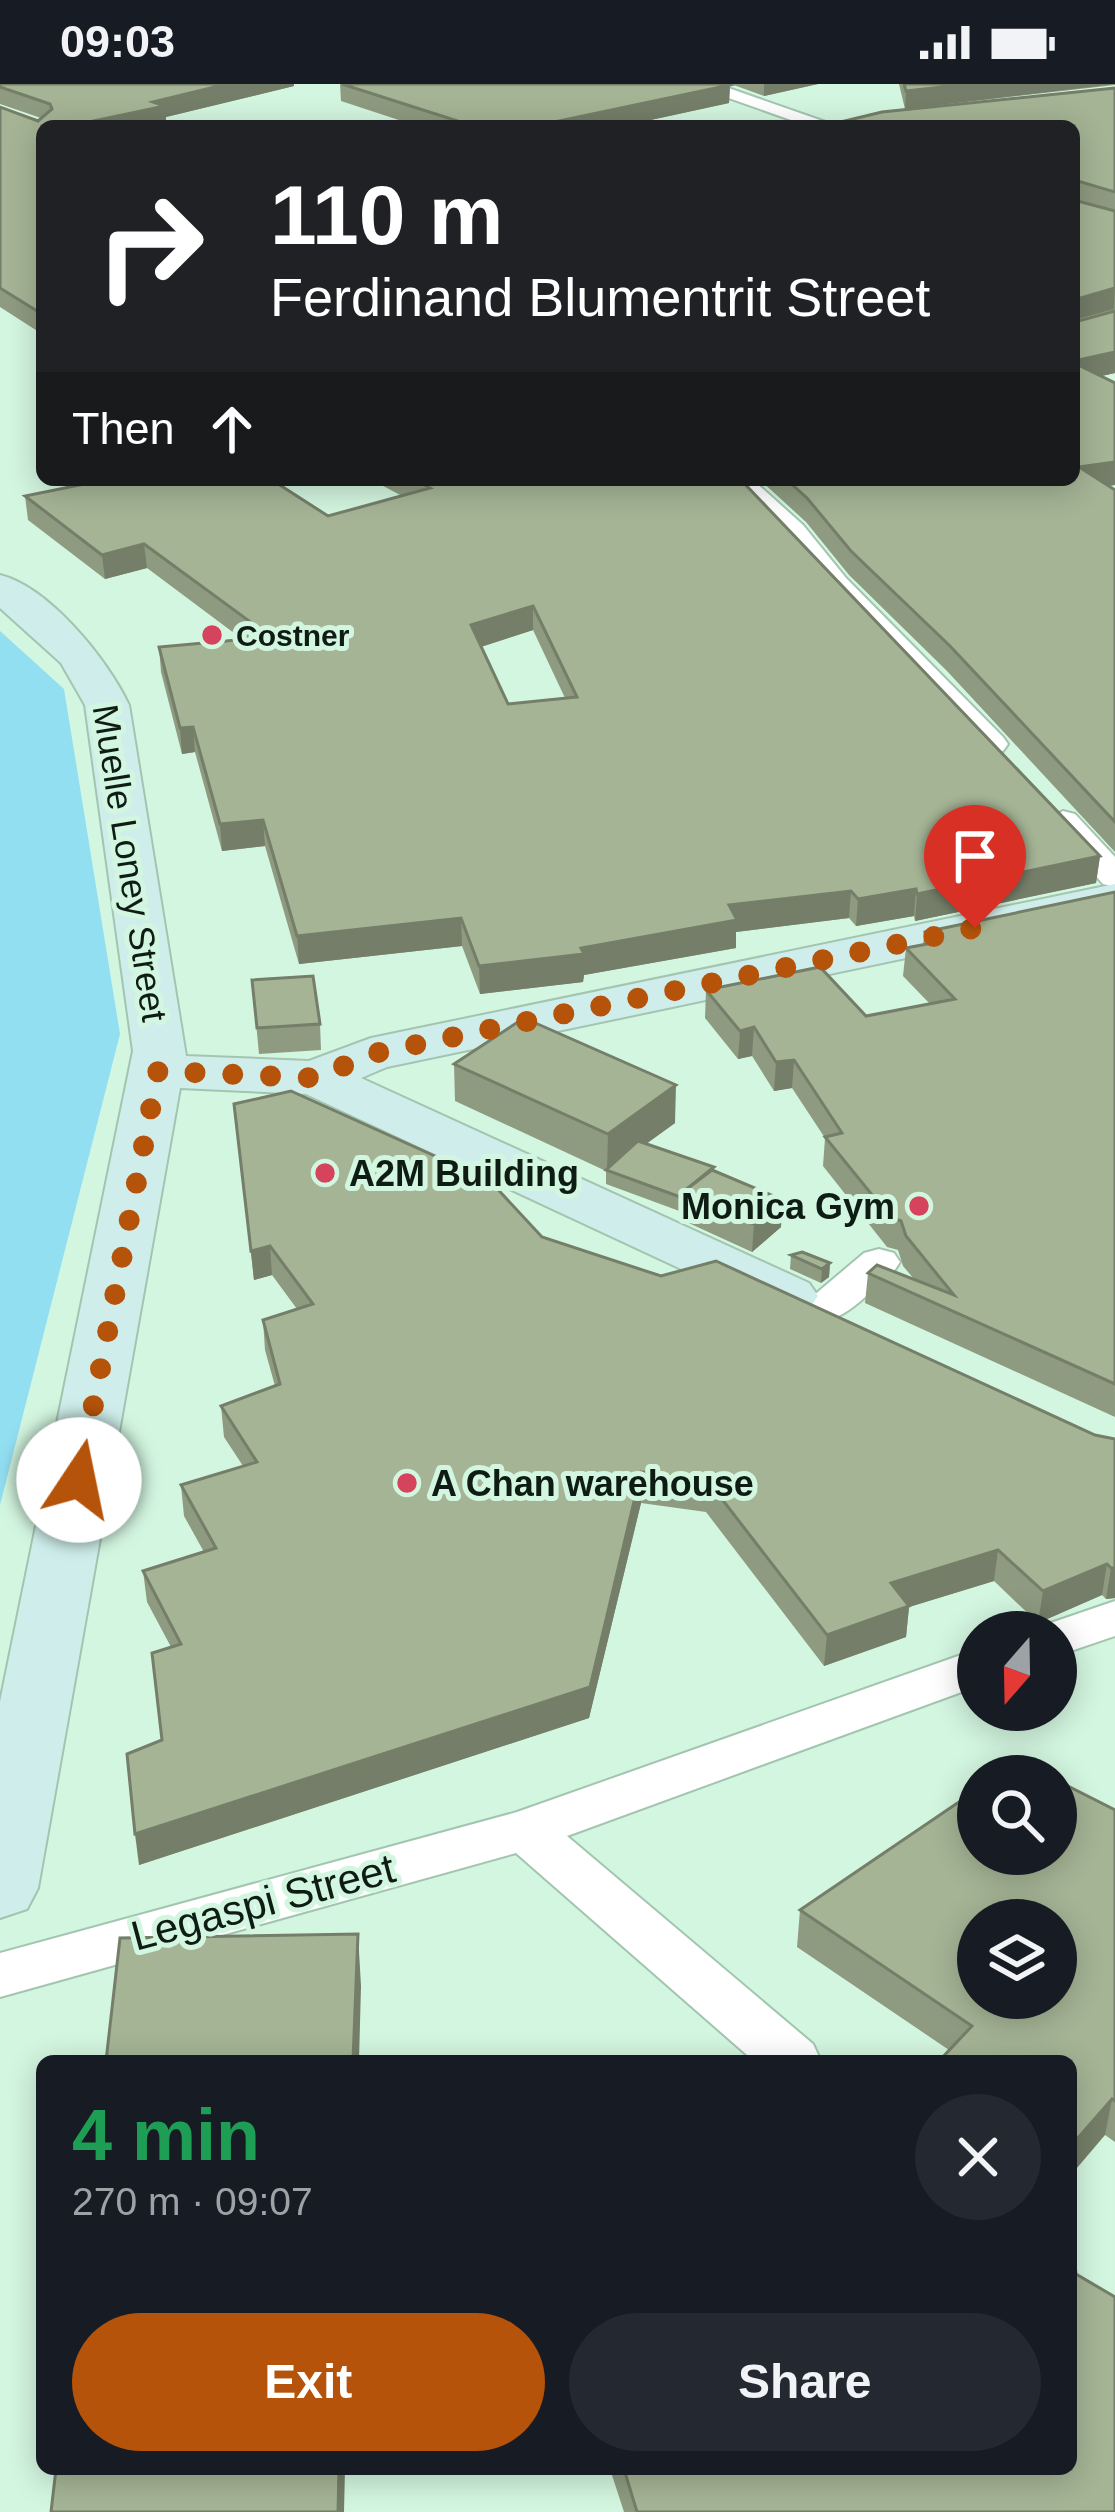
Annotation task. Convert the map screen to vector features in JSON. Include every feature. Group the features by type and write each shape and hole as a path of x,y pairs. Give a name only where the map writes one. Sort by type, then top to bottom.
{"main road":[{"name":"Muelle Loney Street","path":"0,586 79,655 98,678 107,705 160,1051 0,1888"},
{"path":"316,1078 371,1054 1115,899"},
{"path":"158,1071 316,1078 884,1340"}],"street":[{"path":"698,84 809,120"},
{"path":"744,486 793,531 836,584 933,680 1115,877"},
{"path":"821,1311 879,1262"},
{"path":"1077,1632 1115,1618"},
{"name":"Legaspi Street","path":"0,1975 525,1830 957,1675"},
{"path":"525,1830 786,2055"}],"water":[{"path":"0,631 64,689 120,1034 0,1505"}],"building":[{"path":"227,84 153,102 165,106 98,120 39,120 52,109 50,104 0,87"},
{"path":"342,84 730,85 564,120 454,120"},
{"path":"904,84 970,84 906,91"},
{"path":"1115,88 1115,192 1080,182 1080,120 849,120 882,112"},
{"path":"0,107 36,120 36,310 0,288"},
{"path":"1080,202 1115,211 1115,288 1080,298"},
{"path":"1115,311 1115,352 1080,360 1080,320"},
{"path":"1080,366 1115,383 1115,462 1080,467"},
{"path":"1080,468 1115,490 1115,822 950,646 851,551 794,486 1080,486"},
{"path":"74,486 281,486 328,516 430,488 426,486 747,486 1100,856 917,894 916,889 858,899 851,891 729,905 737,920 581,948 584,954 479,966 461,918 297,936 263,820 220,824 193,727 180,728 159,647 271,637 144,544 102,555 25,496","holes":["533,606 577,697 508,704 471,625"]},
{"path":"1115,892 1115,1384 868,1273 877,1265 954,1295 906,1236 901,1221 890,1217 825,1137 842,1133 794,1060 776,1062 754,1027 740,1031 706,990 820,967 866,1016 955,999 906,948 927,944 925,932"},
{"path":"313,976 320,1024 257,1028 252,980"},
{"path":"524,1018 676,1085 608,1134 454,1064"},
{"path":"291,1091 490,1181 542,1237 661,1276 716,1261 1095,1435 1115,1439 1115,1568 1107,1564 1043,1591 998,1550 891,1583 909,1606 827,1635 708,1481 641,1472 590,1687 135,1834 127,1754 162,1740 152,1653 181,1644 143,1571 216,1548 181,1485 257,1462 221,1406 280,1384 263,1320 313,1304 270,1246 251,1251 234,1104"},
{"path":"638,1141 714,1167 683,1192 683,1198 606,1170"},
{"path":"712,1170 783,1200 754,1224 683,1192"},
{"path":"802,1252 830,1263 822,1269 791,1255"},
{"path":"1077,1791 1115,1810 1115,2101 1077,2139 1077,2055 945,2055 972,2026 962,2019 1077,2019 1077,1899 957,1899 957,2016 800,1910 957,1803 957,1875 1077,1875"},
{"path":"358,1934 353,2055 107,2055 120,1938"},
{"path":"1077,2275 1115,2297 1115,2512 637,2512 626,2475 1077,2475"},
{"path":"55,2475 339,2475 338,2512 51,2512"}],"place":[{"name":"Costner","path":"212,635"},
{"name":"A2M Building","path":"325,1173"},
{"name":"Monica Gym","path":"919,1206"},
{"name":"A Chan warehouse","path":"407,1483"}],"route":[{"path":"79,1480 158,1071 316,1078 371,1054 975,928"}]}
